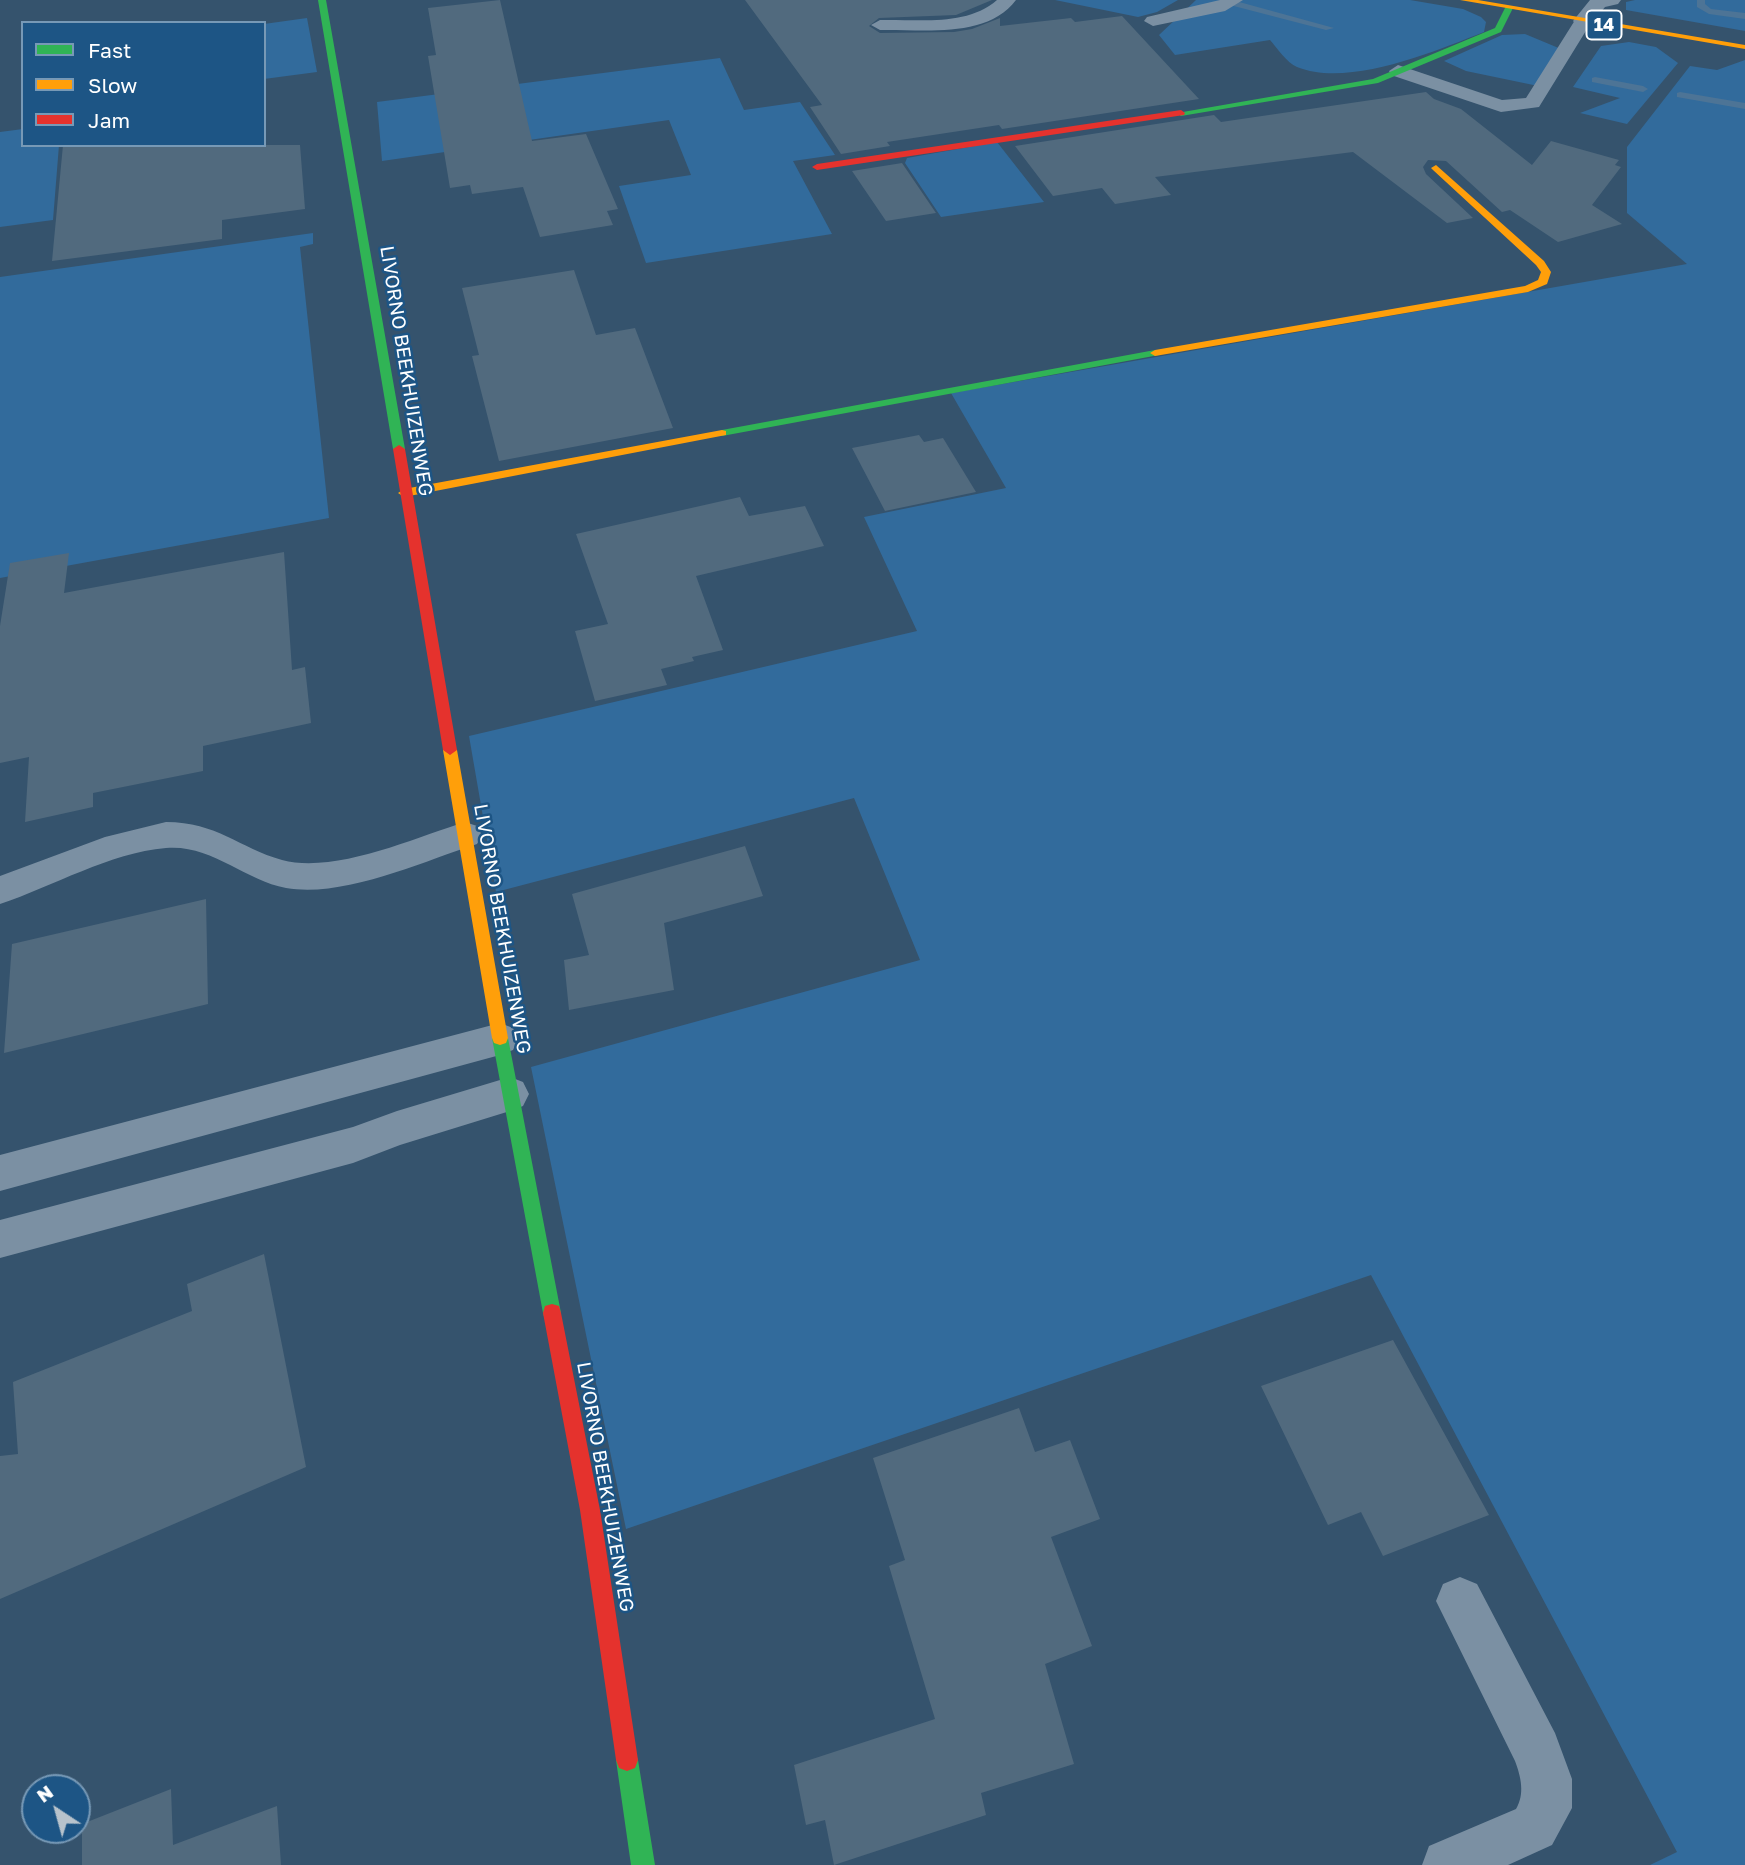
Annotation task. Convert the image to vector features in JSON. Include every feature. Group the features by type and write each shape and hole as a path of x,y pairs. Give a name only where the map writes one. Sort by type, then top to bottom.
{"street":[{"name":"LIVORNO BEEKHUIZENWEG","path":"322,0 499,1039 590,1510 643,1865"},
{"name":"14","path":"1464,0 1745,47"},
{"path":"1583,21 1598,3 1611,0"},
{"path":"817,167 1195,111 1375,81 1498,30 1509,8"},
{"path":"404,493 992,381 1528,289 1543,282 1546,272 1540,263 1436,168"}],"lane":[{"path":"880,25 964,20 993,12 1007,0"},
{"path":"1153,21 1219,7 1234,0"},
{"path":"1398,71 1501,106 1532,103 1583,21"},
{"path":"0,890 134,843 166,835 198,835 282,874 304,878 331,874 465,835"},
{"path":"0,1174 499,1039"},
{"path":"0,1239 353,1145 397,1128 510,1094"},
{"path":"1447,1865 1534,1827 1546,1808 1547,1779 1537,1751 1460,1601"}],"shaded area":[{"path":"1055,0 1178,0 1157,12 1138,17"},
{"path":"1196,0 1410,0 1463,9 1486,22 1484,32 1417,57 1366,70 1318,72 1293,65 1270,40 1175,55 1159,35"},
{"path":"1745,0 1745,31 1626,10 1626,2"},
{"path":"307,18 317,72 266,79 266,24"},
{"path":"1525,34 1561,49 1543,87 1466,71 1444,61 1502,35"},
{"path":"1629,42 1656,47 1678,63 1627,124 1580,113 1620,98 1573,87 1601,46"},
{"path":"720,58 744,110 800,102 835,155 793,161 832,234 646,263 619,186 691,175 669,120 382,161 377,102"},
{"path":"1745,60 1745,1865 1650,1865 1677,1852 1371,1275 626,1529 531,1067 920,960 854,798 496,892 469,736 917,631 864,517 1006,488 951,393 1687,264 1627,213 1627,147 1690,66 1717,70"},
{"path":"21,129 21,147 59,147 53,220 0,227 0,132"},
{"path":"997,142 1044,202 941,217 905,163 907,158"},
{"path":"313,233 313,244 300,247 329,518 0,578 0,277"}],"building":[{"path":"500,0 532,141 586,134 618,209 607,211 613,225 540,237 523,187 472,194 470,185 450,188 428,56 436,55 428,8"},
{"path":"745,0 992,0 956,15 879,18 869,26 880,33 954,32 972,29 1000,18 1000,26 1071,18 1075,22 1122,16 1199,99 1002,129 999,125 887,142 890,146 841,154 810,107 822,105"},
{"path":"1426,92 1434,99 1461,109 1532,165 1551,141 1619,160 1615,165 1621,167 1592,205 1622,224 1558,242 1510,210 1502,212 1446,161 1428,160 1423,167 1426,174 1473,218 1447,223 1353,152 1155,177 1171,195 1115,204 1102,188 1053,196 1015,146 1214,115 1221,122"},
{"path":"300,145 305,209 222,220 222,239 52,261 63,147"},
{"path":"902,163 936,213 886,221 852,171"},
{"path":"574,270 596,335 635,328 673,428 499,461 472,356 479,355 462,288"},
{"path":"919,435 924,442 943,438 976,492 885,511 852,448"},
{"path":"740,497 749,516 805,506 824,546 696,576 723,650 692,657 694,661 661,669 667,685 595,701 575,631 608,624 576,534"},
{"path":"284,552 292,670 305,667 311,723 203,746 203,771 93,793 93,807 25,822 29,757 0,763 0,626 10,563 69,553 64,593"},
{"path":"745,846 763,896 664,923 674,990 569,1010 564,960 589,955 572,894"},
{"path":"206,899 208,1004 4,1053 12,944"},
{"path":"264,1254 306,1467 0,1599 0,1456 18,1454 13,1382 192,1311 187,1284"},
{"path":"1393,1340 1489,1515 1383,1556 1361,1512 1328,1525 1261,1386"},
{"path":"1019,1408 1035,1452 1070,1440 1100,1519 1051,1537 1092,1646 1045,1664 1074,1764 981,1793 986,1815 834,1865 825,1820 806,1825 794,1765 935,1719 889,1566 905,1560 873,1458"},
{"path":"171,1789 173,1845 277,1806 281,1865 82,1865 82,1844 91,1844 91,1820"}],"waterway":[{"path":"1701,0 1700,5 1709,11 1745,16"},
{"path":"1229,2 1329,28"},
{"path":"1595,80 1643,89"},
{"path":"1680,95 1745,106"}],"traffic: fast":[{"path":"322,0 399,449"},
{"path":"1181,113 1375,81 1498,30 1509,8"},
{"path":"722,433 1155,353"},
{"path":"500,1038 552,1313"},
{"path":"627,1760 643,1865"}],"traffic: slow":[{"path":"1464,0 1745,47"},
{"path":"1155,353 1528,289 1543,282 1546,272 1540,263 1436,168"},
{"path":"404,493 722,433"},
{"path":"450,750 500,1038"}],"traffic: jam":[{"path":"817,167 1181,113"},
{"path":"399,449 450,750"},
{"path":"552,1313 590,1510 627,1760"}]}
